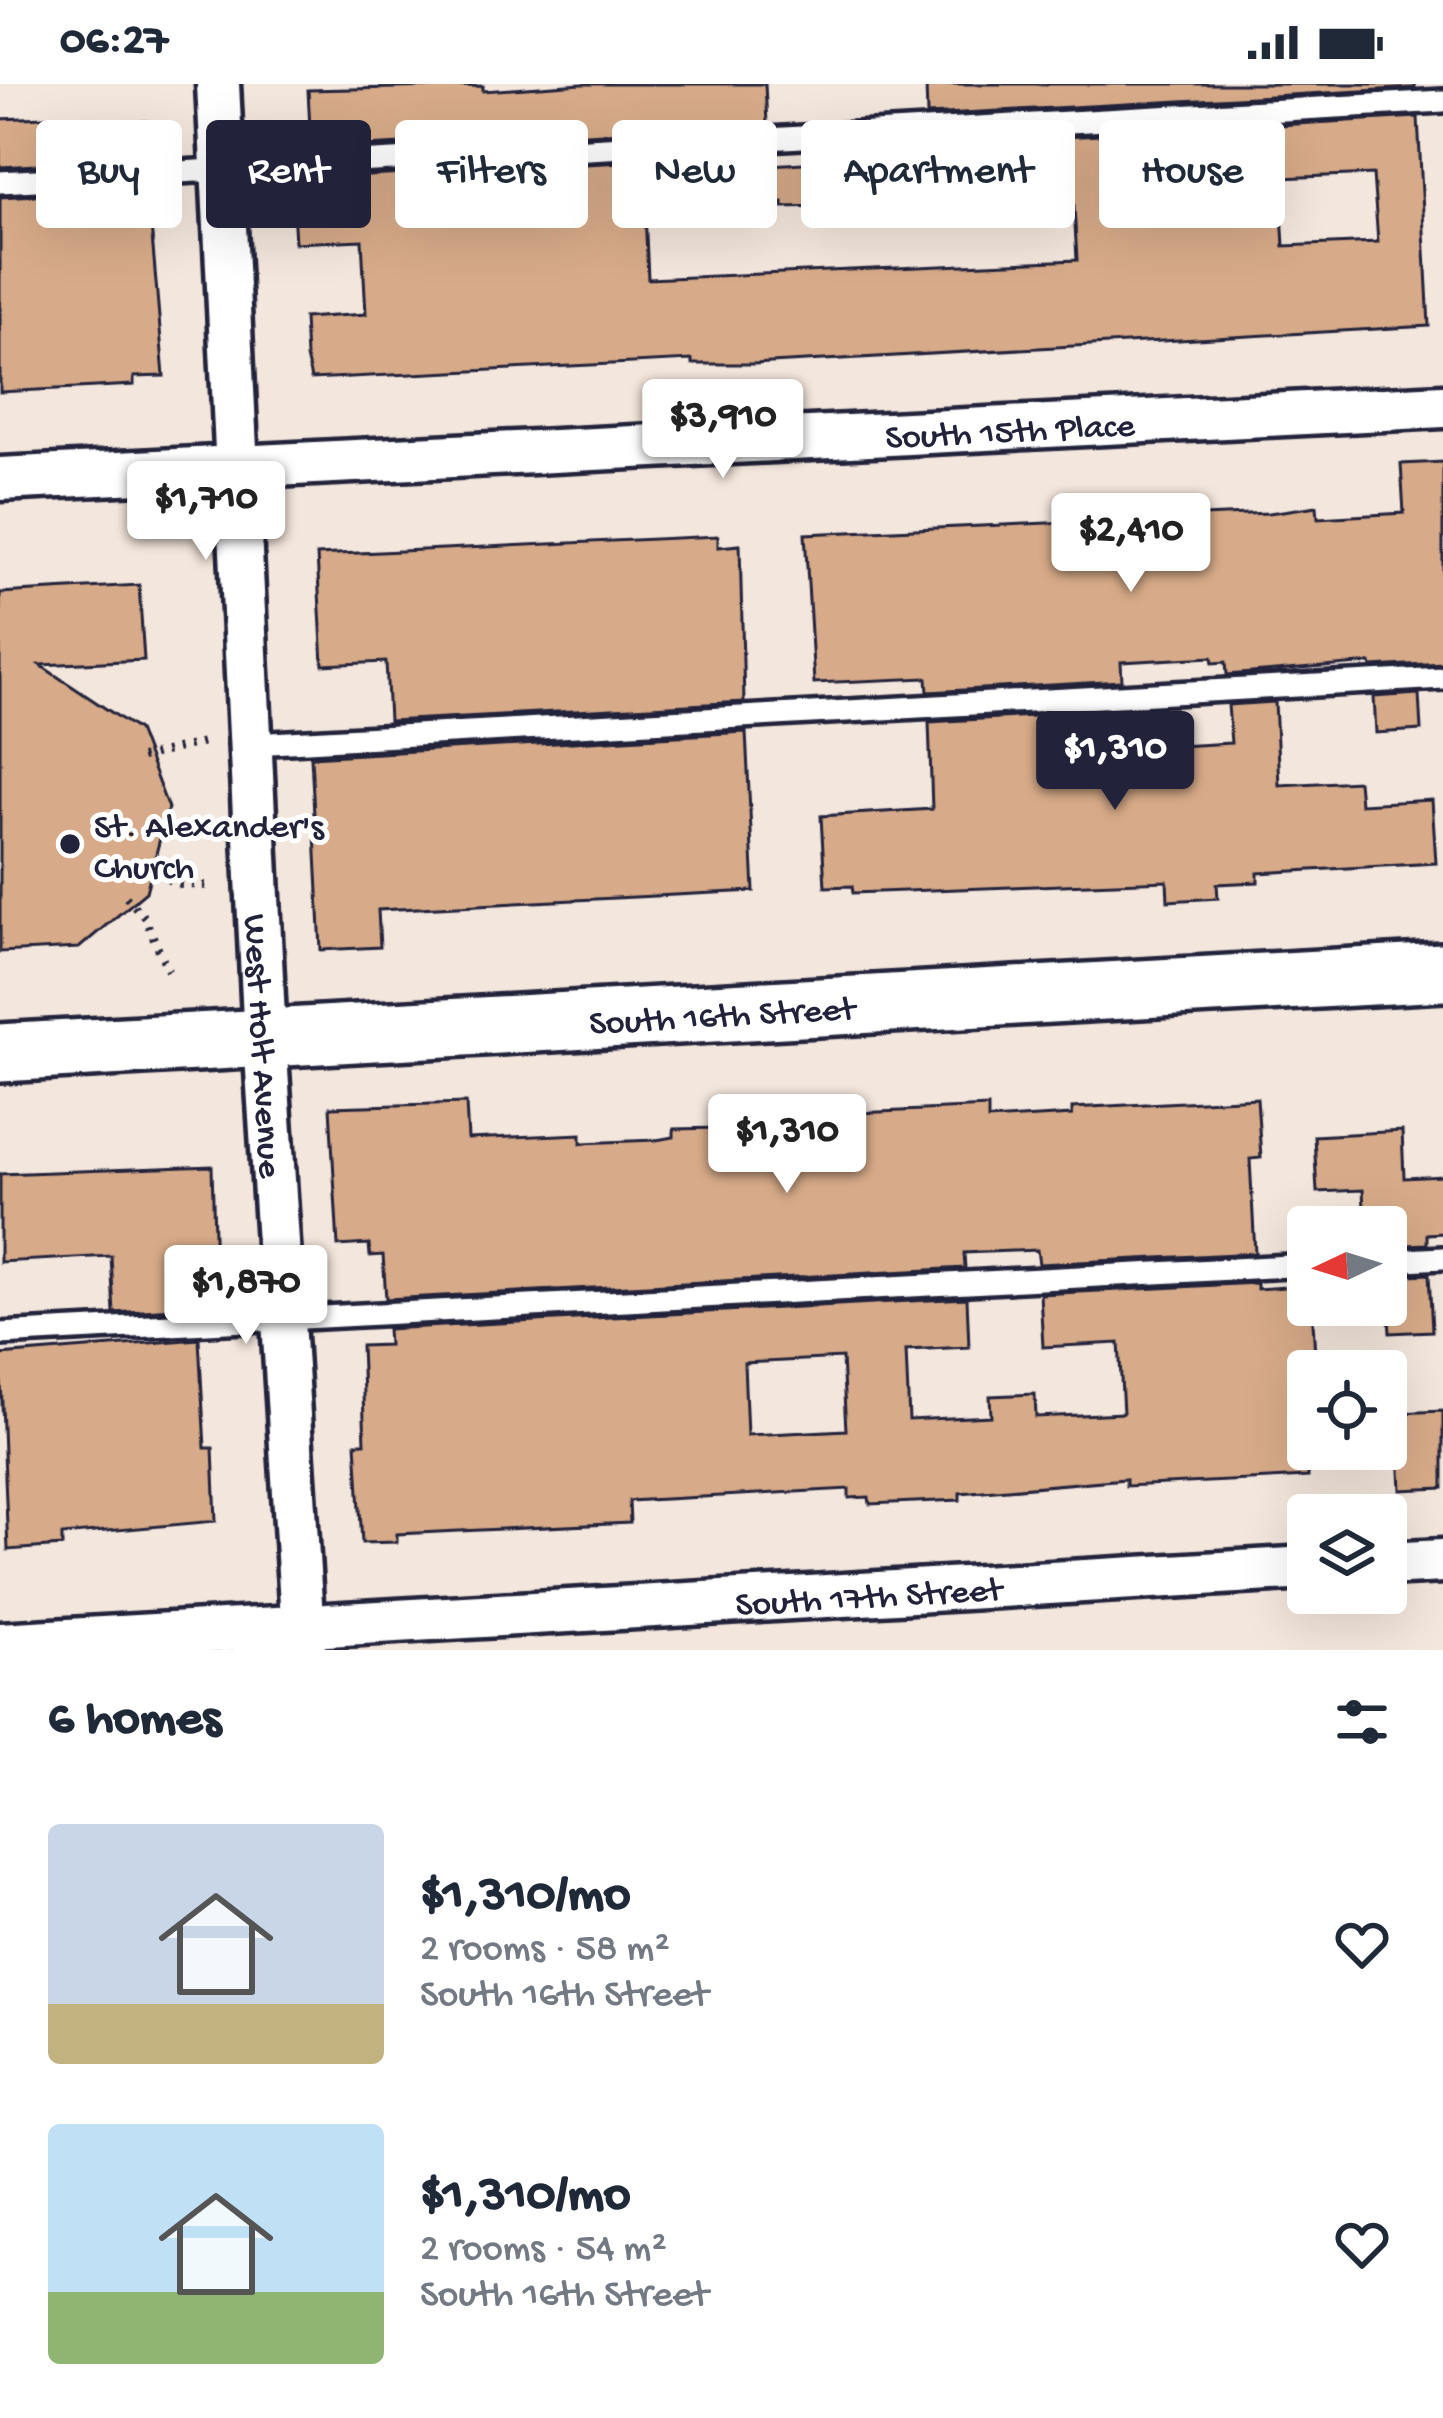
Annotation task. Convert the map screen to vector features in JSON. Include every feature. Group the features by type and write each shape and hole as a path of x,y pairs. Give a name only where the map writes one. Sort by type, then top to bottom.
{"street":[{"name":"West Holt Avenue","path":"218,84 221,120"},
{"name":"West Holt Avenue","path":"227,228 265,1039 304,1639"},
{"name":"South 15th Place","path":"0,479 1443,406"},
{"name":"South 16th Street","path":"0,1052 1443,972"},
{"path":"1407,1563 1443,1561"},
{"name":"South 17th Street","path":"0,1644 304,1639 1287,1569"}],"lane":[{"path":"371,162 1443,101"},
{"path":"0,182 206,171"},
{"path":"253,743 1443,678"},
{"path":"1407,1260 1443,1258"},
{"path":"0,1334 1287,1266"}],"path":[{"path":"140,758 204,742"},
{"path":"146,870 181,885 213,886"},
{"path":"126,897 146,918 168,970"}],"building":[{"path":"582,84 765,84 767,120 612,120 612,132 588,134 588,120 395,120 395,144 371,146 371,120 310,120 308,90 483,86 483,91"},
{"path":"926,84 1415,84 1415,88 927,115"},
{"path":"66,116 66,120 36,120 36,165 0,167 0,119"},
{"path":"1418,117 1429,326 753,364 692,364 692,360 311,379 304,318 366,314 362,240 295,243 294,228 371,228 371,176 395,175 395,228 588,228 588,164 612,163 612,228 646,228 648,279 1077,260 1075,137 1099,135 1099,228 1283,228 1284,246 1378,242 1373,174 1285,178 1285,125"},
{"path":"801,163 801,207 777,202 777,165"},
{"path":"36,195 36,228 151,228 164,376 134,377 134,385 0,392 0,197"},
{"path":"1443,462 1443,663 1372,667 1371,663 1227,675 1226,662 1213,663 1212,657 1121,662 1122,681 928,692 927,678 814,683 805,534 1269,513 1317,506 1318,518 1404,513 1401,464"},
{"path":"718,536 718,547 740,545 744,702 389,721 386,662 323,665 317,555"},
{"name":"St. Alexander's Church","path":"139,585 144,660 40,665 138,730 168,808 146,892 79,948 0,952 0,593"},
{"path":"1419,694 1421,730 1376,733 1374,697"},
{"path":"1275,702 1279,785 1358,781 1360,804 1432,800 1436,863 1258,873 1258,882 1217,884 1218,898 1168,901 1167,881 853,893 852,886 825,887 821,816 932,809 929,722 1123,711 1125,749 1231,743 1228,705"},
{"path":"746,732 754,891 378,910 380,947 321,950 311,757"},
{"path":"1257,1098 1261,1158 1250,1159 1255,1253 1039,1264 1037,1250 964,1253 965,1268 386,1299 383,1255 370,1256 369,1244 338,1246 330,1107 466,1103 468,1139 581,1134 581,1143 656,1140 674,1137 674,1129 859,1125 858,1113 988,1107 988,1120 1072,1115 1072,1108"},
{"path":"1402,1131 1404,1178 1443,1176 1443,1233 1427,1234 1427,1244 1407,1245 1407,1206 1364,1206 1363,1190 1317,1192 1314,1136"},
{"path":"212,1166 216,1306 114,1313 111,1256 0,1262 0,1174"},
{"path":"1429,1274 1432,1331 1390,1333 1390,1326 1407,1326 1407,1275"},
{"path":"1257,1283 1257,1289 1287,1287 1287,1326 1313,1326 1315,1350 1287,1350 1287,1470 1308,1470 1308,1477 1126,1486 1126,1479 960,1493 960,1500 870,1504 869,1497 849,1498 849,1489 629,1501 630,1523 397,1534 397,1542 362,1543 356,1443 365,1443 361,1346 388,1345 387,1329 967,1298 969,1347 906,1350 909,1420 991,1416 990,1396 1035,1394 1036,1417 1123,1413 1119,1343 1043,1347 1040,1294","holes":["842,1358 846,1430 747,1435 744,1363"]},
{"path":"199,1339 205,1448 213,1448 216,1521 62,1535 62,1546 8,1550 0,1355"},
{"path":"1443,1411 1443,1488 1401,1490 1400,1470 1407,1470 1407,1413"}],"place":[{"name":"St. Alexander's Church","path":"70,844"}]}
